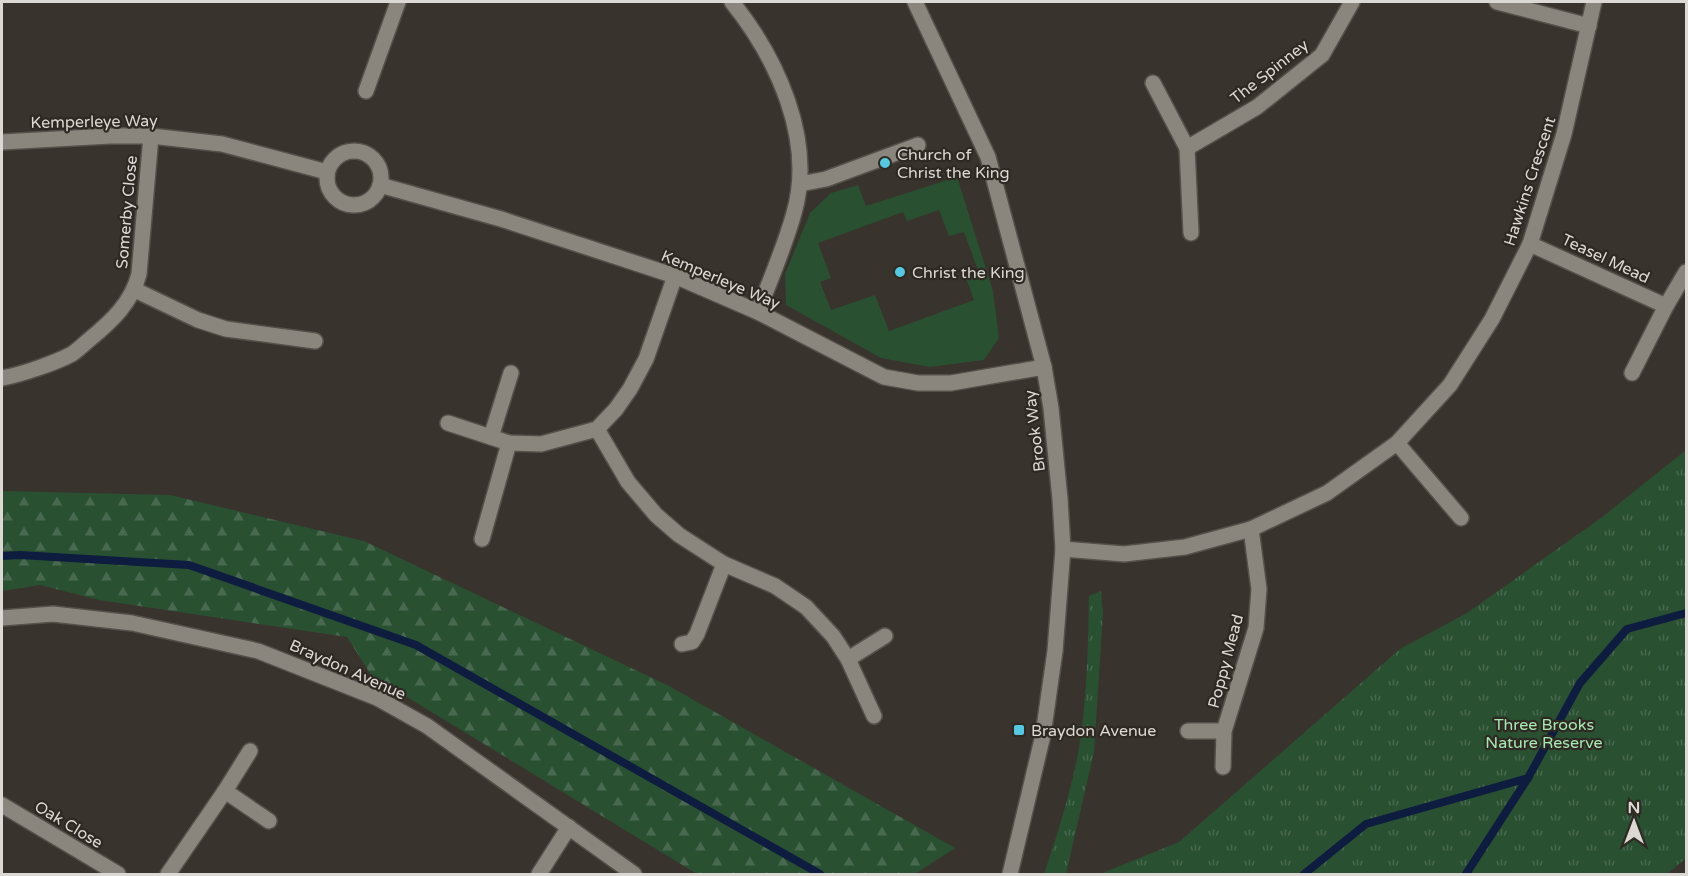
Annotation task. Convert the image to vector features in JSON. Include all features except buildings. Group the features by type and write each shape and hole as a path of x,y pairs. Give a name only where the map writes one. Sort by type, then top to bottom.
{"street":[{"path":"366,91 398,2"},
{"path":"732,2 750,24 778,75 795,123 800,184 795,213 758,312"},
{"name":"Brook Way","path":"915,2 988,157 1044,367 1051,408 1064,549 1055,651 1043,735 1010,874"},
{"name":"The Spinney","path":"1187,148 1257,107 1322,55 1352,2"},
{"path":"1497,2 1589,26"},
{"name":"Hawkins Crescent","path":"1064,549 1124,554 1185,547 1251,529 1327,493 1397,442 1450,386 1492,319 1530,244 1564,134 1594,2"},
{"path":"1153,83 1187,148 1191,234"},
{"name":"Kemperleye Way","path":"2,142 151,136 222,144 327,172"},
{"name":"Somerby Close","path":"2,378 72,354 107,325 135,290 140,274 151,136"},
{"path":"800,184 826,179 918,145"},
{"path":"349,151 360,152 370,156 377,164 381,174 380,185 376,194 368,201 358,205 347,205 330,193 326,183 327,172 331,162 339,155 349,151"},
{"name":"Kemperleye Way","path":"380,185 501,219 675,276 758,312 884,377 918,383 951,383 1044,367"},
{"name":"Teasel Mead","path":"1530,244 1666,306"},
{"path":"1632,373 1686,272"},
{"path":"448,423 509,442 541,444 597,429 630,389 646,359 675,276"},
{"name":"Somerby Close","path":"135,290 198,320 226,329 315,341"},
{"path":"491,437 511,373"},
{"path":"597,429 628,482 656,515 679,535 724,564 775,586 806,607 833,636 848,659 874,716"},
{"path":"482,539 509,442"},
{"path":"1397,442 1461,518"},
{"name":"Poppy Mead","path":"1223,767 1224,731 1256,628 1259,589 1251,529"},
{"path":"682,644 692,642 697,634 724,564"},
{"name":"Braydon Avenue","path":"2,618 53,614 132,623 258,651 377,698 427,726 634,874"},
{"path":"848,659 885,636"},
{"name":"Poppy Mead","path":"1188,731 1224,731"},
{"path":"168,874 225,791 249,751"},
{"path":"225,791 269,821"},
{"name":"Oak Close","path":"2,805 118,874"},
{"path":"539,874 569,827"}],"green space":[{"path":"957,177 993,291 999,338 984,360 930,367 881,358 786,305 785,274 810,213 831,193 858,185 866,206","holes":["939,210 949,236 964,232 978,270 965,275 974,300 889,331 875,295 831,310 820,282 831,278 818,243 903,212 907,221"]},
{"name":"Three Brooks Nature Reserve","path":"1686,450 1686,858 1667,874 1100,874 1179,842 1400,649 1467,613 1601,518"},
{"path":"2,491 170,495 364,541 669,686 955,848 915,874 697,874 371,675 347,637 99,600 40,585 2,591"},
{"path":"1101,591 1103,613 1094,752 1066,874 1044,874 1063,815 1078,754 1085,695 1089,596"}],"waterway":[{"path":"2,556 20,555 189,565 416,645 820,874"},
{"path":"1466,874 1528,778 1580,683 1627,629 1686,613"},
{"path":"1304,874 1366,824 1528,778"}],"place":[{"name":"Church of Christ the King","path":"885,163"},
{"name":"Christ the King","path":"900,272"},
{"name":"Braydon Avenue","path":"1019,730"}]}
